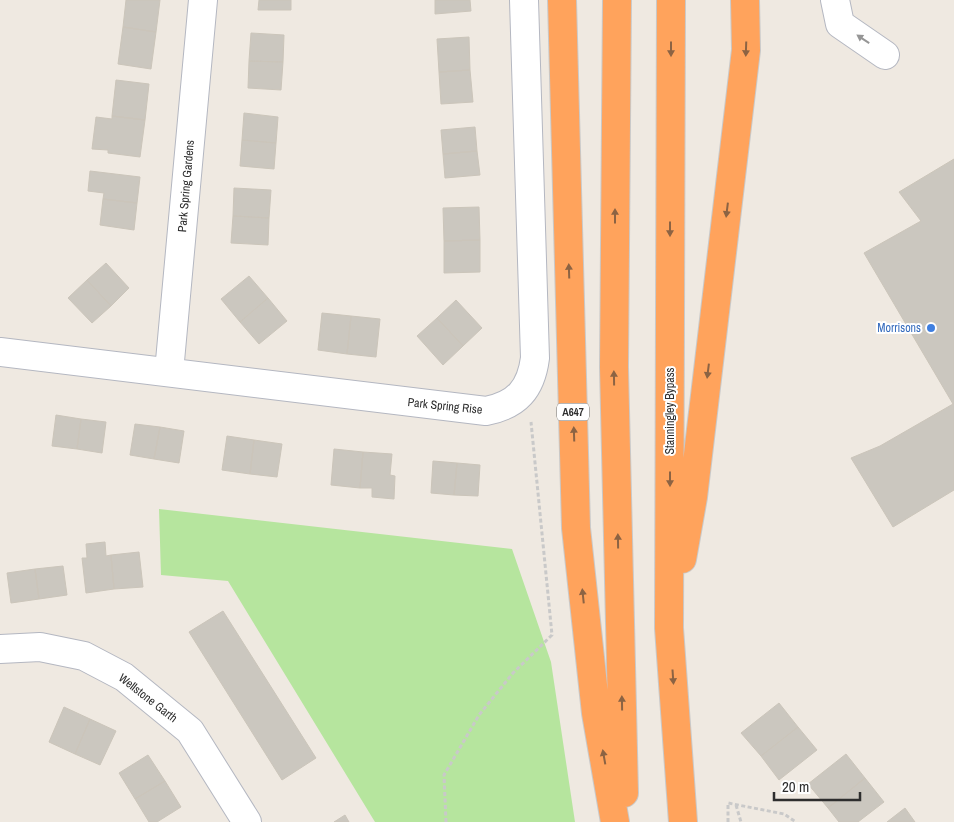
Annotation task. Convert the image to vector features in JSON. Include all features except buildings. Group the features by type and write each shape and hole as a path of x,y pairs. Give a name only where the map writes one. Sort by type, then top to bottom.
{"highway":[{"name":"A647","path":"562,0 576,528 596,713 615,822"},
{"path":"617,0 614,367 624,822"},
{"name":"Stanningley Bypass","path":"671,0 669,628 683,822"},
{"path":"669,628 693,497 746,50 745,0"}],"street":[{"name":"Park Spring Gardens","path":"169,372 202,0"},
{"path":"524,0 535,358 533,372 527,387"},
{"path":"838,8 885,55"},
{"name":"Park Spring Rise","path":"0,352 486,412 500,409 518,398 527,387"},
{"name":"Wellstone Garth","path":"0,649 40,647 84,656 124,677 190,731 247,822"}],"path":[{"path":"446,822 444,775 479,715 513,673 552,636 527,387"},
{"path":"728,822 728,803 784,814 796,822"},
{"path":"736,805 741,822"}],"green space":[{"path":"159,509 512,549 551,662 575,822 375,822 228,581 161,575"}],"place":[{"name":"Morrisons","path":"931,328"}]}
